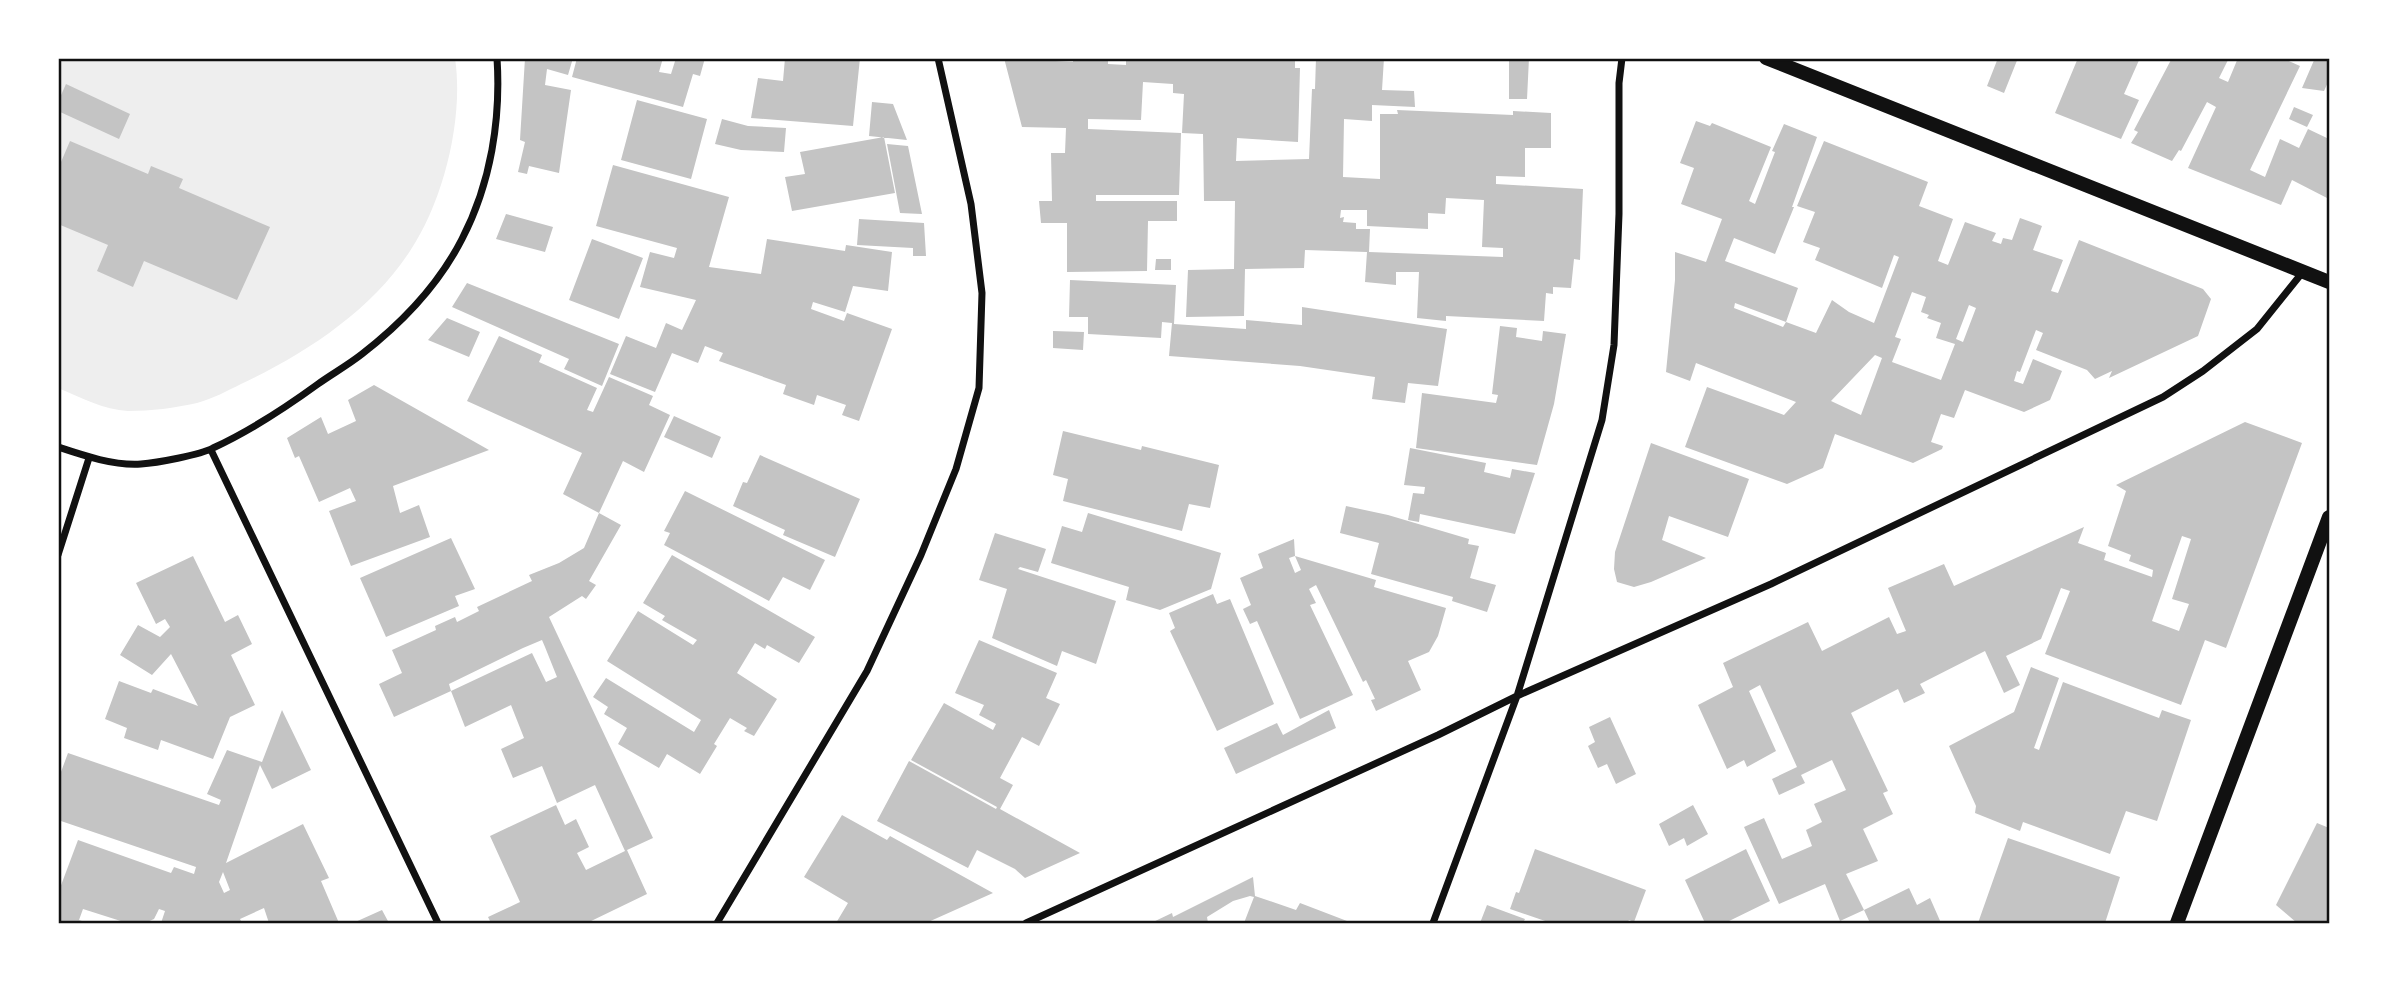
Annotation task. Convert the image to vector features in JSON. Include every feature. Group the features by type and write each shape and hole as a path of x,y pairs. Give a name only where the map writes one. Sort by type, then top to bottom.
{"main road":[{"path":"1766,58 2329,282"},
{"path":"2177,923 2329,517"}],"street":[{"path":"58,447 89,458 140,465 211,450 280,411 360,356 411,309 449,262 480,201 492,156 499,90 497,58"},
{"path":"717,923 867,671 921,555 956,469 979,388 982,293 971,204 938,58"},
{"path":"1433,923 1517,696 1602,420 1614,345 1619,214 1619,83 1622,58"},
{"path":"1026,923 1438,735 1517,696 1771,583 2163,397 2257,330 2302,273"},
{"path":"211,450 438,923"},
{"path":"58,555 89,458"}],"shaded area":[{"path":"58,58 455,58 457,106 454,132 449,158 433,208 410,251 376,293 335,329 289,359 219,395 197,403 137,411 101,406 58,388"}],"building":[{"path":"525,58 573,58 568,75 547,69 545,85 571,90 559,173 529,166 527,174 518,172 525,142 520,140"},
{"path":"577,58 663,58 659,72 671,74 676,58 705,58 700,76 693,74 683,107 572,77"},
{"path":"785,58 860,58 853,126 751,118 758,78 783,81"},
{"path":"1004,58 1073,62 1073,58 1108,58 1108,64 1126,65 1126,58 1271,58 1295,61 1295,68 1300,68 1298,142 1237,138 1236,161 1309,159 1316,58 1384,58 1382,90 1414,91 1415,107 1372,105 1372,121 1344,119 1343,177 1380,179 1380,114 1398,114 1397,110 1513,115 1513,111 1551,113 1551,148 1525,148 1525,177 1496,176 1496,184 1583,189 1580,260 1574,259 1571,288 1553,287 1553,294 1546,293 1544,321 1446,316 1446,321 1417,318 1419,272 1396,272 1396,285 1365,282 1367,252 1305,250 1304,268 1245,269 1244,316 1186,317 1188,270 1234,269 1235,201 1204,201 1203,134 1182,133 1184,94 1173,93 1173,84 1143,82 1141,120 1088,119 1088,129 1181,133 1179,195 1096,195 1096,201 1177,201 1177,221 1148,221 1147,271 1067,272 1067,223 1041,223 1039,201 1052,201 1051,153 1065,153 1066,128 1022,127","holes":["1446,198 1484,200 1482,247 1503,248 1503,257 1369,252 1370,229 1356,229 1356,223 1343,222 1344,217 1340,218 1341,210 1367,210 1367,226 1428,229 1428,213 1445,214"]},
{"path":"1509,58 1529,58 1527,99 1509,99"},
{"path":"1998,58 2018,58 2004,93 1987,86"},
{"path":"2078,58 2140,58 2124,94 2139,100 2121,139 2055,113"},
{"path":"2172,58 2229,58 2219,78 2228,82 2238,58 2282,58 2300,66 2250,170 2265,177 2280,139 2299,148 2308,129 2329,139 2329,199 2292,180 2281,205 2188,168 2216,107 2207,102 2181,151 2179,150 2172,161 2131,143 2138,132 2134,130"},
{"path":"2315,58 2329,58 2329,80 2324,91 2302,88"},
{"path":"66,84 130,114 119,139 58,111 58,102"},
{"path":"637,100 707,119 691,179 621,160"},
{"path":"872,102 893,104 907,140 869,136"},
{"path":"2294,107 2313,115 2307,127 2289,119"},
{"path":"722,119 748,126 786,128 784,152 741,150 715,144"},
{"path":"1696,121 1710,126 1712,123 1771,147 1749,201 1755,204 1784,124 1817,137 1775,254 1734,238 1725,261 1798,288 1786,322 1816,333 1832,300 1849,312 1874,323 1899,257 1894,255 1882,288 1815,260 1820,248 1803,242 1815,212 1797,206 1824,141 1928,182 1919,206 1953,219 1938,261 1948,265 1965,222 1996,233 1992,241 2001,244 2003,238 2012,240 2020,218 2042,226 2033,250 2063,260 2051,291 2058,293 2079,240 2203,289 2211,299 2198,336 2109,378 2112,371 2095,379 2087,370 2036,350 2043,333 2036,330 2014,381 2023,384 2033,359 2062,371 2050,400 2024,412 1965,390 1954,418 1941,414 1931,442 1943,446 1942,449 1913,463 1835,434 1823,468 1787,484 1685,447 1707,387 1784,415 1796,402 1696,363 1690,381 1666,372 1675,252 1706,262 1722,219 1681,204 1694,168 1680,163","holes":["1912,292 1926,297 1921,312 1929,315 1927,318 1941,323 1936,338 1955,344 1941,380 1892,362 1901,339 1895,337","1735,303 1786,322 1783,327 1734,308","1969,305 1976,308 1963,342 1956,339","1875,355 1882,358 1861,415 1831,401"]},
{"path":"884,137 895,193 792,211 785,177 805,174 800,152"},
{"path":"70,141 148,174 151,166 183,179 179,188 270,227 237,300 144,261 133,287 97,271 108,245 58,224 58,169"},
{"path":"887,144 908,146 922,214 900,213"},
{"path":"613,165 729,197 709,267 761,274 767,239 845,251 846,245 892,252 888,291 853,286 845,312 813,302 811,309 844,321 847,313 892,329 859,421 842,415 846,405 817,395 814,405 783,394 786,385 719,361 723,353 705,346 698,363 672,353 655,392 610,374 626,336 656,348 666,323 682,330 696,300 640,287 650,252 674,258 677,248 596,226"},
{"path":"506,214 553,227 545,252 496,239"},
{"path":"859,219 924,223 926,256 913,256 913,248 857,245"},
{"path":"592,239 643,258 619,319 569,300"},
{"path":"1156,259 1171,259 1171,270 1155,270"},
{"path":"1070,280 1176,285 1174,324 1246,329 1246,320 1302,325 1302,307 1447,329 1438,386 1408,383 1405,403 1372,399 1375,377 1300,366 1169,356 1172,323 1162,322 1161,338 1088,334 1088,317 1069,317"},
{"path":"467,283 619,344 602,386 564,369 569,359 452,307"},
{"path":"447,318 480,332 469,357 428,340"},
{"path":"1500,326 1517,328 1516,337 1542,341 1543,331 1566,334 1554,404 1537,465 1416,448 1422,393 1496,403 1498,395 1492,394"},
{"path":"1053,331 1084,332 1083,350 1053,348"},
{"path":"499,336 542,355 539,362 597,388 587,410 593,412 609,377 653,396 649,405 670,415 644,472 623,461 599,513 563,494 582,453 467,401"},
{"path":"374,385 489,450 393,486 400,513 419,505 430,537 351,566 329,511 356,501 350,488 319,502 299,456 295,458 287,438 321,417 328,434 356,421 348,400"},
{"path":"674,416 721,437 712,458 664,437"},
{"path":"2245,422 2302,443 2226,648 2205,640 2181,705 2045,654 2070,591 2061,588 2041,639 2006,656 2020,685 2004,693 1985,651 1920,684 1925,693 1904,703 1898,689 1851,713 1888,791 1883,793 1893,814 1863,829 1878,861 1846,874 1864,910 1840,921 1825,884 1779,904 1744,827 1764,818 1782,859 1812,846 1806,830 1822,822 1814,804 1846,790 1832,760 1801,775 1805,783 1779,795 1772,779 1797,767 1760,685 1749,691 1776,751 1747,767 1744,760 1727,769 1698,705 1733,687 1723,663 1808,622 1822,651 1889,617 1897,634 1906,631 1888,588 1944,564 1954,586 2084,527 2078,543 2106,553 2104,560 2152,577 2153,570 2129,561 2131,555 2108,546 2126,491 2116,485","holes":["2182,536 2191,539 2172,599 2189,604 2179,631 2152,621"]},
{"path":"1063,431 1141,450 1142,446 1219,465 1210,508 1189,504 1182,531 1063,501 1068,479 1053,475"},
{"path":"1651,443 1749,479 1728,537 1669,516 1662,540 1706,558 1634,587 1617,582 1614,569 1615,552"},
{"path":"1410,448 1486,463 1484,472 1510,478 1512,469 1535,473 1515,534 1420,514 1419,522 1408,520 1413,493 1424,494 1425,487 1404,485"},
{"path":"760,455 860,499 835,557 783,535 785,530 733,506 743,482 747,483"},
{"path":"685,491 825,560 810,590 783,577 769,601 664,545 670,533 664,531"},
{"path":"1346,506 1388,515 1469,539 1468,544 1479,546 1470,578 1496,585 1487,612 1452,601 1453,597 1371,574 1379,543 1340,533"},
{"path":"599,513 621,525 589,581 596,585 586,599 582,596 549,617 653,838 627,850 647,894 587,923 491,923 488,917 520,902 490,836 556,805 565,825 576,819 589,847 577,853 586,870 625,851 595,785 557,803 542,766 513,778 501,749 524,738 511,705 465,727 451,691 394,717 379,684 402,673 392,650 436,630 435,626 455,617 457,622 479,611 477,607 532,581 529,575 559,563 584,548","holes":["542,640 557,677 546,682 532,653 451,691 449,684"]},
{"path":"1088,513 1221,553 1211,589 1160,610 1126,600 1129,587 1051,563 1062,526 1082,532"},
{"path":"995,533 1046,549 1038,572 1020,567 1018,569 1116,601 1096,664 1062,651 1057,666 992,638 1007,589 979,580"},
{"path":"451,538 475,589 455,596 459,606 386,637 360,578"},
{"path":"1294,539 1295,556 1376,580 1374,587 1446,608 1438,636 1429,652 1408,661 1421,690 1376,711 1371,700 1375,699 1366,680 1363,682 1316,585 1309,589 1316,603 1310,605 1353,695 1300,719 1257,621 1250,624 1243,609 1251,605 1240,578 1263,568 1258,554","holes":["1295,556 1301,570 1295,573 1289,558"]},
{"path":"672,555 815,637 799,663 767,645 765,649 755,643 737,673 777,699 754,736 744,731 747,728 730,718 700,774 667,754 659,768 618,744 627,728 604,714 608,707 593,697 606,678 694,732 701,720 607,661 638,611 693,645 697,640 662,620 665,616 643,603"},
{"path":"193,556 225,622 238,615 252,644 231,655 255,705 230,717 213,759 161,740 158,750 124,738 127,728 105,719 119,681 151,693 153,689 198,706 171,654 152,675 120,655 138,625 160,637 170,627 165,619 156,624 136,583"},
{"path":"1213,594 1217,604 1230,599 1274,704 1217,731 1170,631 1175,628 1169,613"},
{"path":"979,640 1057,673 1046,698 1060,704 1039,746 1022,737 1000,778 1013,785 1000,809 1080,853 1025,878 1015,869 977,850 968,868 877,821 909,761 996,809 997,807 911,760 944,703 993,730 996,724 979,715 984,705 955,693"},
{"path":"2031,667 2059,678 2034,748 2039,750 2063,682 2159,718 2162,710 2191,720 2157,821 2126,811 2110,854 2023,822 2020,831 1975,813 1976,806 1949,746 2014,712"},
{"path":"282,710 311,770 272,789 260,765 226,863 303,824 329,878 321,881 339,923 269,923 264,908 240,919 242,923 161,923 165,911 159,909 154,919 145,923 127,923 83,909 79,920 88,923 58,923 58,887 60,888 78,840 171,873 174,867 194,874 196,867 58,820 58,780 68,753 219,805 221,800 207,794 227,750 262,762","holes":["223,872 230,890 224,893 219,882"]},
{"path":"1329,710 1336,728 1236,774 1224,748 1277,723 1283,735"},
{"path":"1610,717 1636,774 1616,784 1607,764 1598,768 1588,746 1595,742 1589,727"},
{"path":"1693,805 1708,834 1687,846 1684,838 1669,846 1659,824"},
{"path":"842,815 887,840 890,836 993,893 926,923 836,923 848,903 804,877"},
{"path":"2317,823 2329,828 2329,923 2297,923 2276,905"},
{"path":"2008,838 2120,877 2105,923 1978,923"},
{"path":"1535,849 1646,890 1634,922 1551,923 1510,909 1516,892 1519,893"},
{"path":"1746,849 1770,901 1725,923 1705,923 1685,880"},
{"path":"1253,877 1255,896 1296,910 1300,903 1347,921 1244,923 1254,897 1250,896 1233,901 1207,917 1208,923 1151,923 1172,913 1173,917"},
{"path":"1909,888 1917,905 1930,898 1941,923 1870,923 1864,910"},
{"path":"1487,905 1525,919 1523,923 1480,923"},
{"path":"382,910 389,923 353,923"}]}
